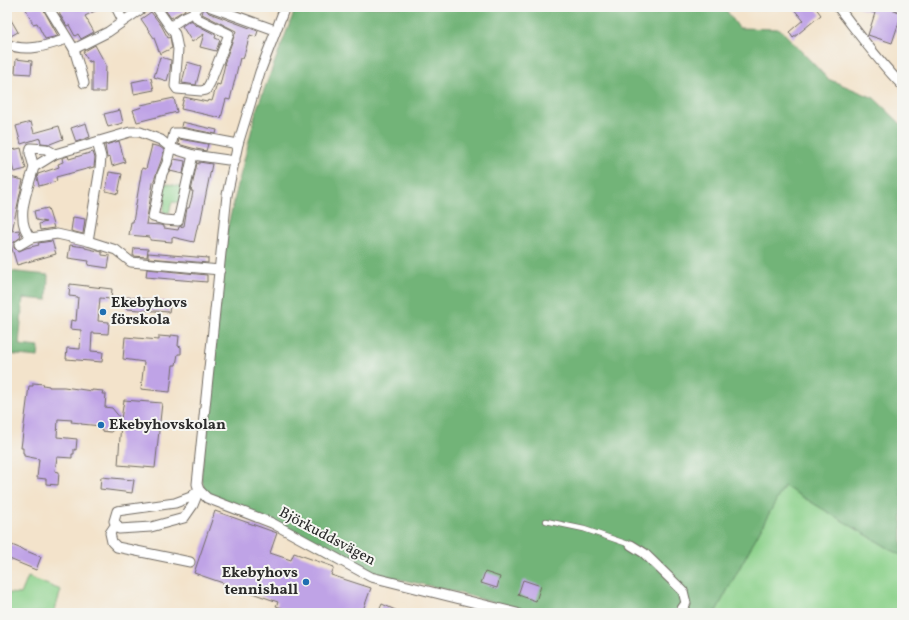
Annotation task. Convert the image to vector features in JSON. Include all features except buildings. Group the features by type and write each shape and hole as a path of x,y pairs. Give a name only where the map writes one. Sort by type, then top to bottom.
{"street":[{"path":"48,7 74,49 84,83"},
{"path":"116,7 123,21"},
{"path":"74,49 108,32 144,7"},
{"path":"156,7 174,34 178,49 175,86 177,89 206,90 229,34 198,19 195,10 170,27"},
{"path":"211,7 275,30"},
{"path":"200,490 197,484 197,475 227,195 238,144 260,72 285,7"},
{"path":"838,7 902,85"},
{"path":"7,44 31,48 51,45 67,39"},
{"path":"34,167 55,154 134,132 160,140 171,148 193,155 235,161"},
{"path":"193,155 177,226 153,217 162,174 167,163 174,133 238,144"},
{"path":"88,241 101,157 97,142"},
{"path":"31,238 27,234 24,224 23,208 34,167 30,148 46,149 55,154"},
{"path":"19,245 31,238 57,234 88,241 116,250 131,262 220,270"},
{"path":"200,490 193,506 184,518 151,527 120,529 114,521 117,512 175,503 191,497 200,490"},
{"name":"Björkuddsvägen","path":"200,490 207,498 272,523 371,577 517,613"},
{"path":"116,524 110,533 112,542 117,547 190,562"},
{"path":"631,545 644,553 683,591 686,603 679,613"}],"lane":[{"path":"546,521 584,529 631,545"}],"green space":[{"path":"296,7 724,7 739,28 780,29 828,79 874,98 902,125 902,556 784,486 715,613 532,613 448,590 371,573 211,497 204,488 201,476 227,229 257,108"},
{"path":"163,183 184,187 181,203 172,202 169,213 163,212 165,201 160,200"},
{"path":"7,271 48,275 47,300 23,298 19,345 39,347 38,357 7,354"},
{"path":"784,486 902,556 902,613 715,613"},
{"path":"28,577 61,590 54,613 7,613 7,593 21,594"}],"place":[{"name":"Ekebyhovs förskola","path":"103,312"},
{"name":"Ekebyhovskolan","path":"101,425"},
{"name":"Ekebyhovs tennishall","path":"306,582"}]}
